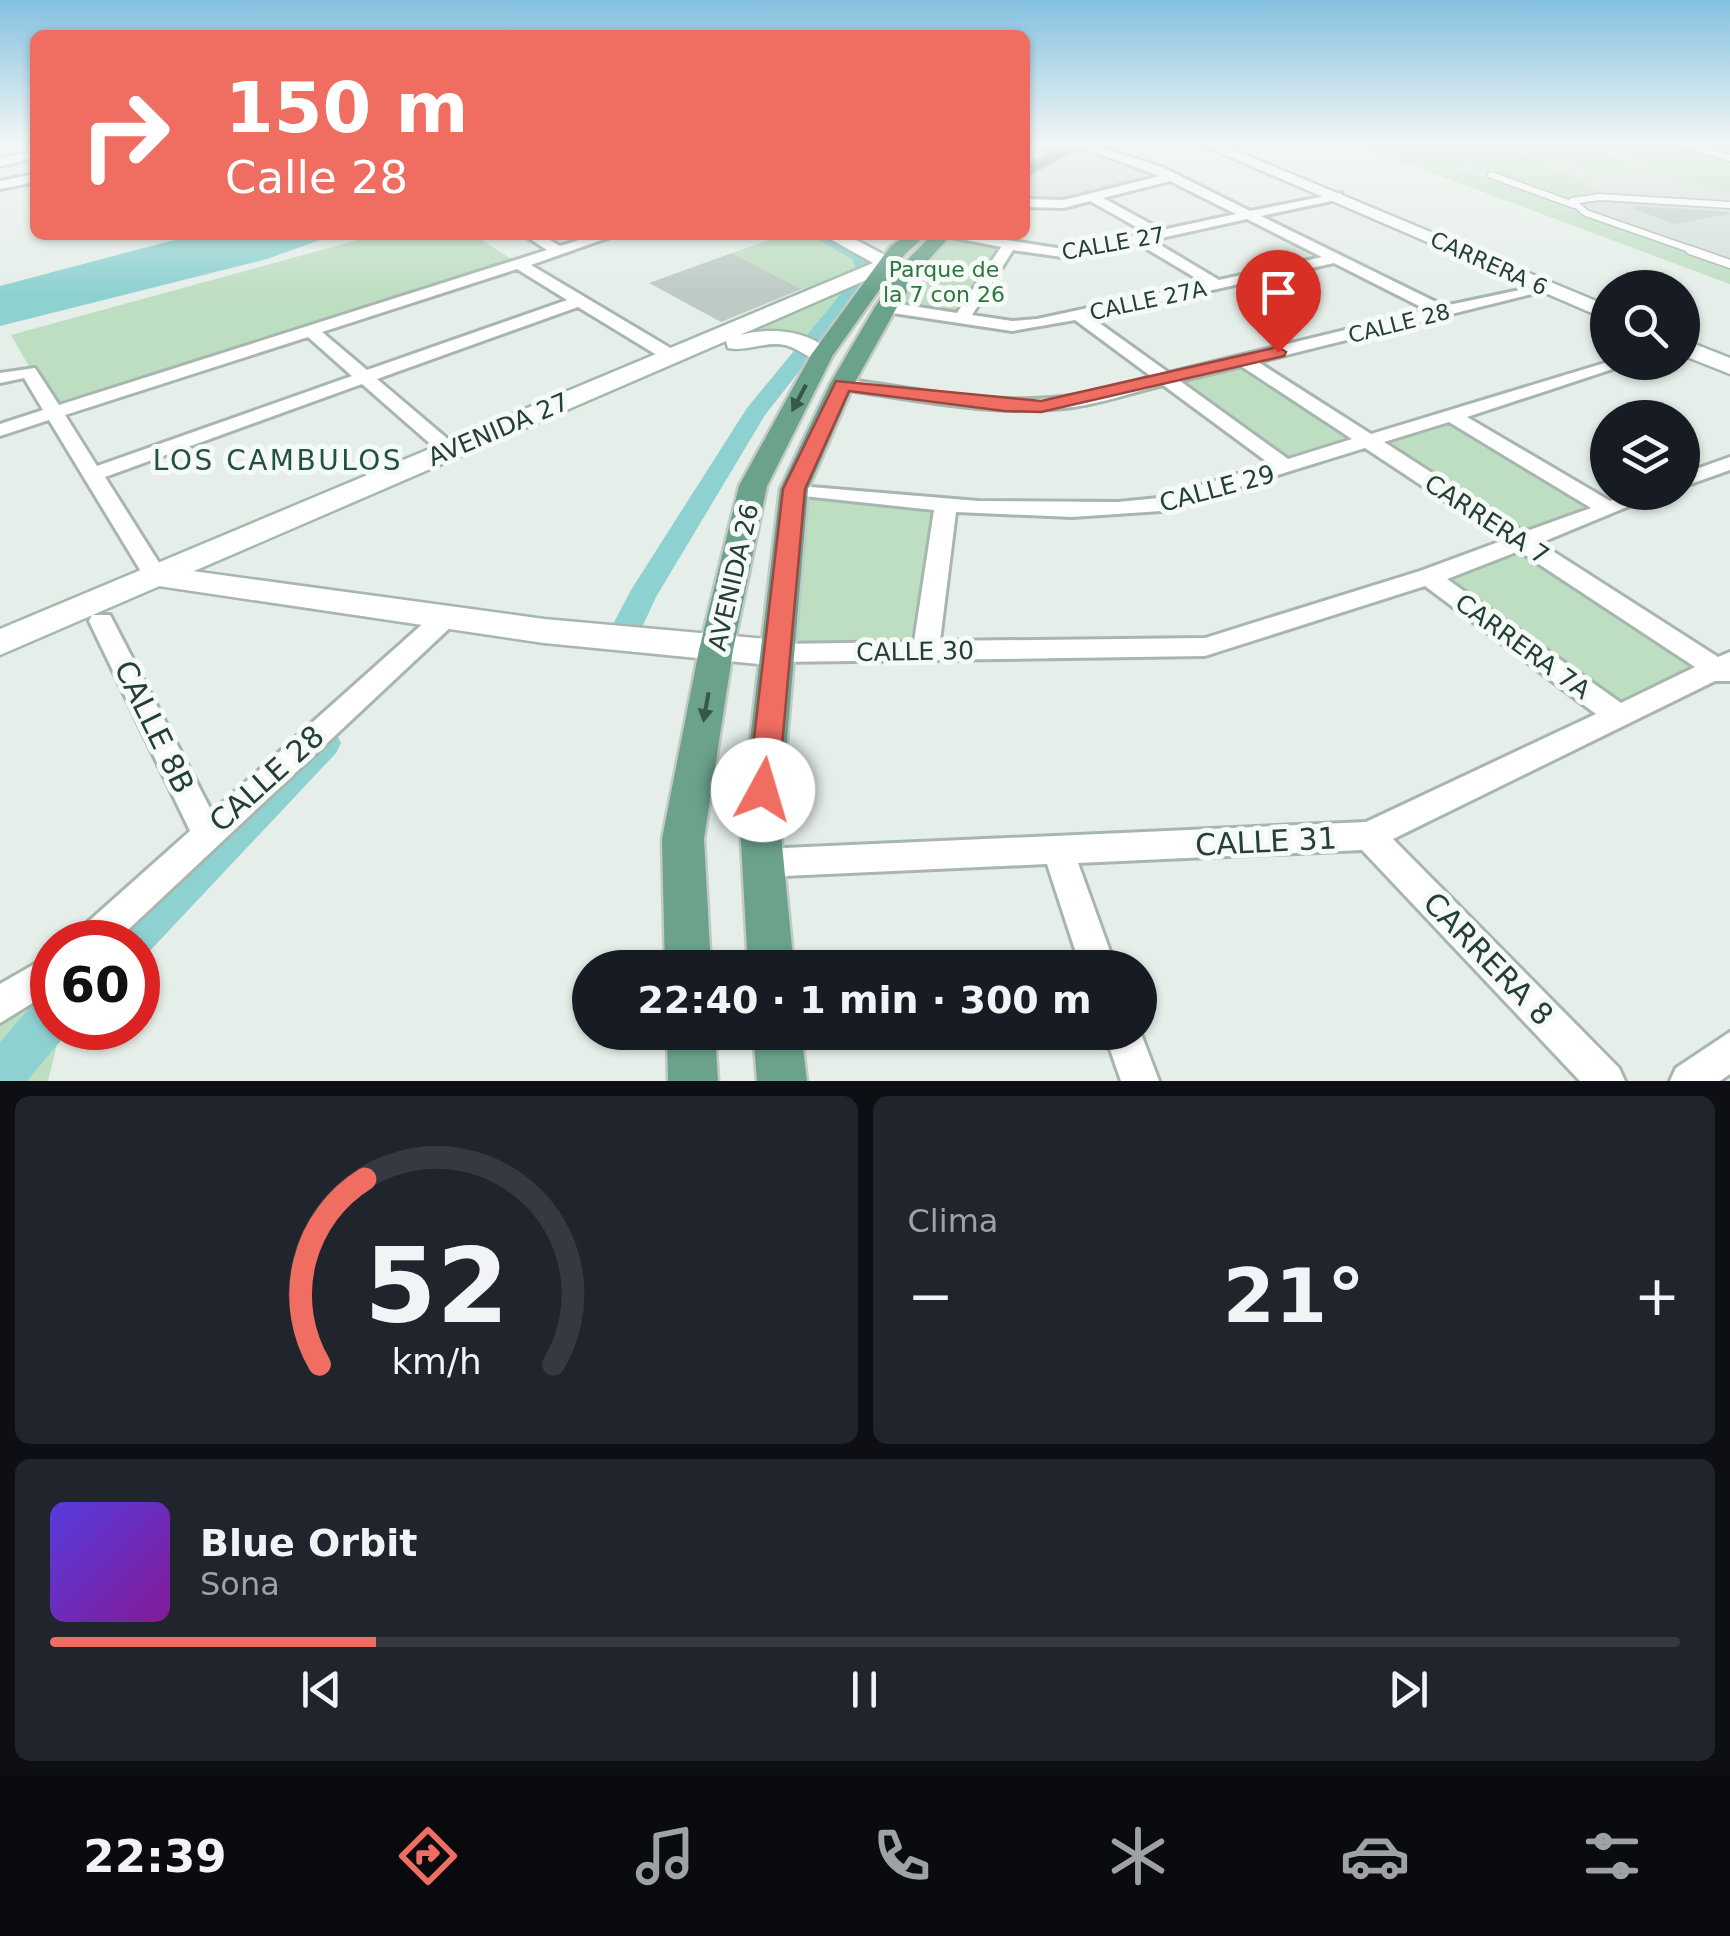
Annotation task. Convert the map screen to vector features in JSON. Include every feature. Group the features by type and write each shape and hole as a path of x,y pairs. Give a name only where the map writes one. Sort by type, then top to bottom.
{"main road":[{"name":"CARRERA 6","path":"1330,193 1590,307"},
{"path":"849,240 906,257"},
{"path":"876,240 906,257"},
{"name":"AVENIDA 26","path":"687,950 682,839 716,650 753,486 810,346 906,257 936,240"},
{"name":"AVENIDA 26","path":"769,950 760,824 794,489 842,384 886,307 906,257"},
{"name":"AVENIDA 27","path":"0,643 906,257"},
{"name":"AVENIDA 27","path":"0,666 734,344 770,337 810,346"},
{"path":"1700,354 1730,367"},
{"name":"CALLE 30","path":"156,577 445,618 716,650 778,653"},
{"path":"691,1050 692,1081"},
{"path":"779,1050 782,1081"}],"street":[{"path":"1030,204 1048,206 1110,193"},
{"path":"1202,193 1443,312"},
{"name":"CALLE 27","path":"971,240 1060,255 1336,196"},
{"path":"1094,198 1161,235"},
{"path":"1140,239 1218,285"},
{"path":"539,240 558,251"},
{"path":"0,430 593,240"},
{"path":"962,318 1008,247"},
{"name":"CALLE 27A","path":"886,307 1012,326 1334,259"},
{"path":"518,264 670,356"},
{"name":"CALLE 28","path":"842,384 1004,405 1041,406 1168,379 1543,287"},
{"path":"94,474 579,301"},
{"path":"1078,315 1288,468"},
{"path":"311,330 449,450"},
{"name":"CARRERA 7","path":"1244,360 1725,670"},
{"path":"0,378 29,372 156,577"},
{"name":"CALLE 29","path":"794,489 946,504 1121,510 1161,504 1288,468 1590,374"},
{"path":"1455,418 1590,499"},
{"path":"1700,475 1730,464"},
{"path":"926,650 946,504"},
{"name":"CALLE 30","path":"778,653 1205,647 1428,577 1608,510"},
{"name":"CARRERA 7A","path":"1428,577 1618,716"},
{"name":"CALLE 28","path":"115,920 445,618"},
{"name":"CALLE 8B","path":"102,621 207,834"},
{"name":"CALLE 31","path":"762,863 1369,836 1618,716 1725,670"},
{"name":"CARRERA 8","path":"1369,836 1606,1081"},
{"path":"1058,852 1093,950"},
{"path":"0,1005 30,985"},
{"path":"1129,1050 1140,1081"},
{"path":"1690,1081 1730,1051"}],"lane":[{"path":"1542,193 1730,264"},
{"path":"1574,205 1572,201 1584,197 1730,204"}],"shaded area":[{"path":"1030,193 1110,193 1030,203"},
{"path":"1487,193 1730,193 1730,284"}],"green space":[{"path":"1488,193 1526,193 1730,269 1730,284"},
{"path":"1548,193 1603,193 1607,195 1561,198"},
{"path":"358,240 482,240 519,264 55,412 11,335"},
{"path":"769,240 841,240 887,264 844,286 867,291 822,355 735,330 816,296 732,253"},
{"name":"Parque de la 7 con 26","path":"938,240 970,240 1008,247 962,318 886,307"},
{"path":"1244,360 1371,443 1288,468 1168,379"},
{"path":"1455,418 1590,498 1590,510 1605,510 1523,541 1716,669 1619,716 1428,577 1521,542 1371,443"},
{"path":"794,489 946,504 926,650 778,653"},
{"path":"30,989 30,1050 56,1050 48,1081 0,1081 0,1011"}],"water":[{"path":"174,240 320,240 267,259 0,326 0,286"}],"building":[{"path":"1631,208 1730,214 1674,224"},
{"path":"732,253 802,289 721,322 649,283"}],"waterway":[{"path":"603,636 622,639 641,597 755,413 867,273 860,256 828,240"},
{"path":"151,920 324,743"},
{"path":"0,1077 30,1042"}],"district":[{"name":"LOS CAMBULOS","path":"278,460"}],"route":[{"path":"763,790 794,489 842,384 1004,405 1041,406 1278,352"}]}
